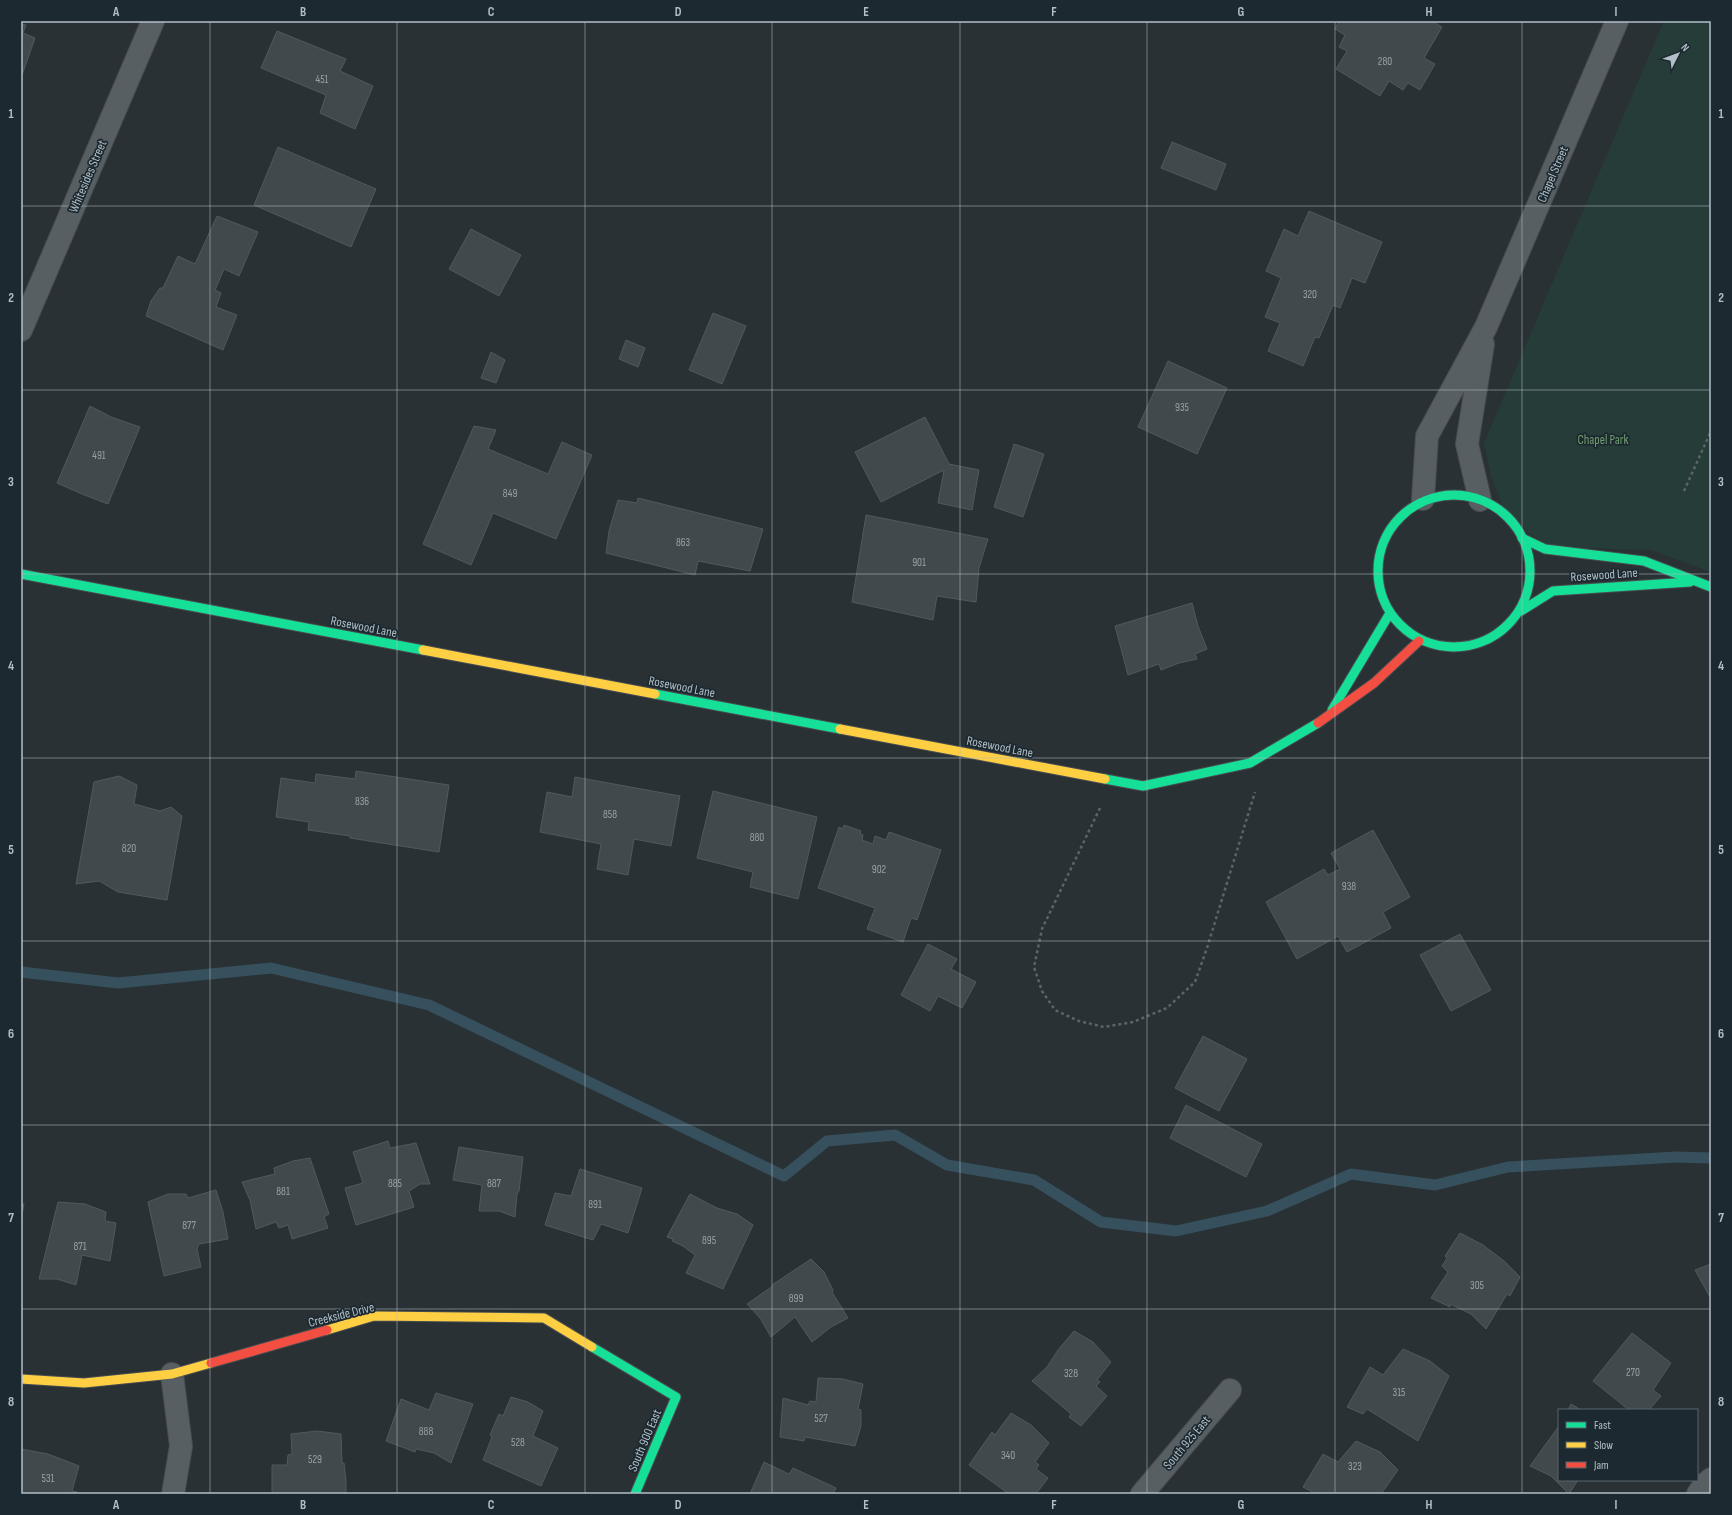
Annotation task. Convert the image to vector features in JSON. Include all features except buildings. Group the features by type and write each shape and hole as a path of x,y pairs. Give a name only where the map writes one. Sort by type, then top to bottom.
{"street":[{"name":"Whitesides Street","path":"21,330 153,21"},
{"name":"Chapel Street","path":"1423,500 1427,436 1486,328 1617,21"},
{"name":"Chapel Street","path":"1480,500 1467,444 1486,328"},
{"path":"1472,496 1480,500 1498,507 1517,526 1528,550 1531,577 1520,611 1503,631 1479,645 1432,646 1419,641 1392,618 1380,594 1377,568 1383,541 1397,519 1423,500 1472,496"},
{"name":"Rosewood Lane","path":"1522,538 1545,548 1644,561 1711,588"},
{"name":"Rosewood Lane","path":"21,574 1143,786 1250,763 1327,718 1374,683 1419,641"},
{"name":"Rosewood Lane","path":"1520,611 1553,591 1696,582"},
{"name":"Rosewood Lane","path":"1327,718 1390,613"},
{"name":"Creekside Drive","path":"21,1379 84,1383 172,1374 374,1316 544,1318 676,1397"},
{"path":"172,1374 181,1446 173,1494"},
{"name":"South 925 East","path":"1142,1494 1230,1390"},
{"name":"South 900 East","path":"635,1494 676,1397"},
{"path":"1698,1494 1704,1484 1711,1479"}],"path":[{"path":"1684,492 1711,431"},
{"path":"1114,780 1042,929 1034,967 1042,991 1055,1010 1080,1021 1104,1027 1133,1022 1166,1008 1195,982 1207,948 1267,753"}],"green space":[{"name":"Chapel Park","path":"1664,21 1711,21 1711,572 1651,550 1551,547 1530,534 1503,507 1491,476 1484,443"}],"waterway":[{"path":"21,972 118,983 271,968 429,1005 784,1176 827,1141 895,1135 947,1165 1034,1180 1101,1222 1176,1231 1267,1211 1351,1174 1435,1185 1508,1167 1676,1157 1711,1158"}],"traffic: fast":[{"path":"1461,495 1483,500 1508,517 1525,542 1529,556 1530,571 1529,586 1525,600 1508,625 1483,642 1469,646 1447,647 1425,642 1406,630 1395,619 1383,600 1379,586 1378,564 1383,542 1395,523 1406,512 1425,500 1439,496 1461,495"},
{"path":"1522,538 1545,549 1644,561 1711,587"},
{"path":"21,574 423,650"},
{"path":"1521,611 1553,591 1690,582"},
{"path":"1332,710 1390,613"},
{"path":"655,694 840,729"},
{"path":"1105,779 1143,786 1250,763 1318,723"},
{"path":"592,1347 676,1397 635,1494"}],"traffic: slow":[{"path":"423,650 655,694"},
{"path":"840,729 1105,779"},
{"path":"327,1330 374,1316 544,1318 592,1347"},
{"path":"21,1379 84,1383 172,1374 211,1363"}],"traffic: jam":[{"path":"1318,723 1374,683 1419,641"},
{"path":"211,1363 327,1330"}]}
